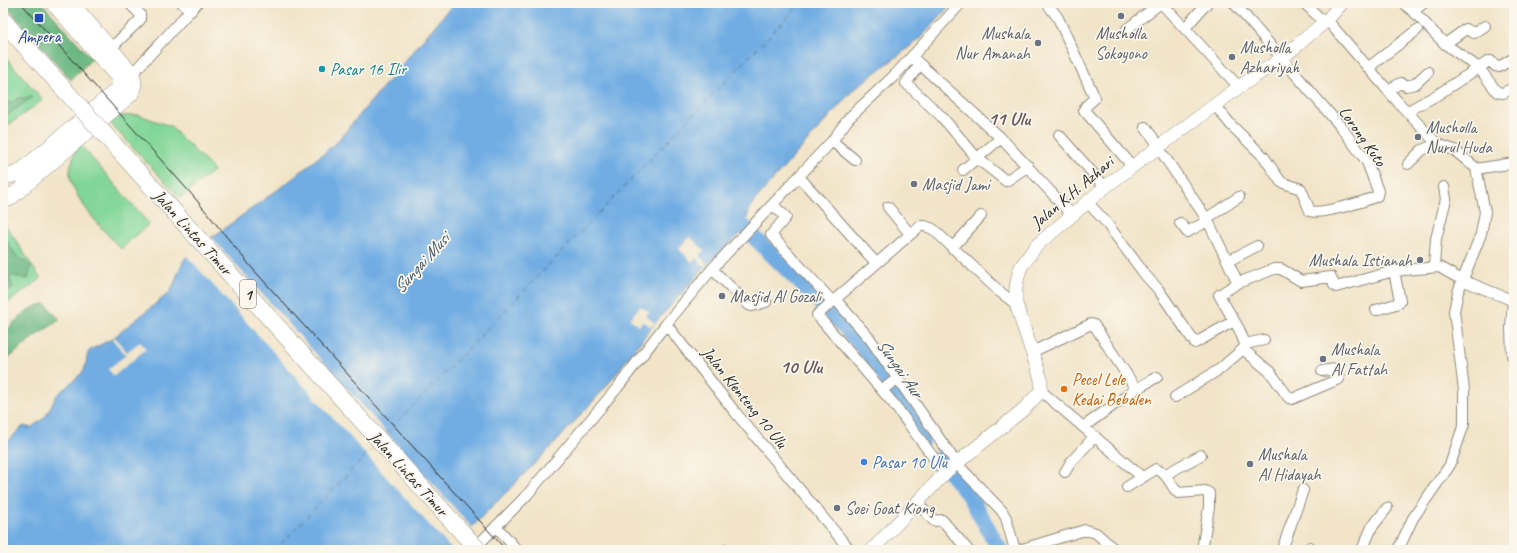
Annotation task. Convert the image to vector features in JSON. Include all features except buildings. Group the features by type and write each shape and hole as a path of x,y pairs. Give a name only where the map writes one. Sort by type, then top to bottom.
{"highway":[{"name":"Jalan Lintas Timur","path":"3,20 11,39 465,550"},
{"name":"Jalan Lintas Timur","path":"11,39 478,550"}],"main road":[{"path":"3,175 9,176 19,173 118,89 120,82 52,3"},
{"path":"3,192 10,199 131,94 134,84 132,74 71,3"}],"street":[{"path":"110,49 140,20 140,14 129,3"},
{"path":"132,74 194,7 182,3"},
{"path":"473,550 527,494 618,387 666,324 712,269 757,223 832,141 849,118 916,60 961,3"},
{"path":"1047,3 1058,18 1095,98 1086,106 1084,110 1132,166"},
{"path":"1127,29 1160,3 1239,87"},
{"path":"1185,28 1207,3"},
{"path":"1234,3 1281,59"},
{"path":"1304,3 1326,21 1437,144 1454,150 1476,169 1485,212 1481,234 1462,279 1454,311 1464,390 1464,424 1450,465 1413,518 1398,550"},
{"name":"Jalan K.H. Azhari","path":"1041,391 1041,378 1016,304 1016,288 1021,267 1036,246 1105,187 1158,146 1178,134 1239,87 1281,59 1326,21 1342,3"},
{"path":"1403,3 1413,11 1445,44 1479,68 1497,92 1503,94 1514,88"},
{"path":"1413,11 1424,3"},
{"path":"1445,44 1466,29 1474,33 1485,26"},
{"path":"1369,67 1417,30"},
{"path":"1408,111 1437,95 1489,61 1499,67 1514,58"},
{"name":"Lorong Kuto","path":"1215,105 1231,126 1264,157 1281,182 1301,189 1313,212 1332,209 1377,196 1378,191 1367,162 1341,127 1281,59"},
{"path":"916,60 1001,138 1072,215"},
{"path":"916,60 906,83 1006,182 1028,166"},
{"path":"1388,90 1401,83 1406,86 1415,84 1428,72"},
{"path":"1145,127 1207,220 1238,283"},
{"path":"1058,135 1105,187"},
{"path":"963,170 1001,138"},
{"path":"832,141 855,160"},
{"path":"1408,164 1422,150 1437,144"},
{"path":"1476,169 1514,163"},
{"path":"801,179 876,263"},
{"path":"1434,266 1436,239 1446,199 1444,187"},
{"path":"1180,223 1187,232 1207,220 1239,197"},
{"path":"1088,203 1105,221 1146,276 1158,289 1195,343 1234,321"},
{"path":"888,207 910,234"},
{"path":"776,208 786,217 771,235 870,340 897,379 951,468"},
{"path":"952,248 981,216"},
{"path":"1015,550 1006,518 1002,511 951,468 884,389 817,315 920,226 933,229 1000,292 1016,304"},
{"path":"1228,261 1257,246"},
{"path":"1322,371 1335,369 1339,379 1292,400 1289,398 1270,372 1244,347 1234,321 1219,295 1238,283 1278,268 1301,281 1331,277 1334,286 1336,287 1394,271 1434,266 1444,268 1462,279 1513,301 1511,328 1512,355"},
{"path":"712,269 748,305 752,306 766,302"},
{"path":"1376,310 1399,304 1400,301 1394,271"},
{"name":"Jalan Klenteng 10 Ulu","path":"666,324 735,412 850,550"},
{"path":"1032,352 1087,325 1094,325 1136,389"},
{"path":"1175,397 1220,369 1244,347 1264,340"},
{"path":"1083,427 1136,389 1157,377"},
{"path":"884,389 897,379"},
{"path":"875,549 951,468 1024,409 1041,391 1142,477"},
{"path":"1065,472 1071,462 1095,436"},
{"path":"1166,474 1200,454"},
{"path":"1127,487 1156,469 1166,474 1173,488 1178,493 1205,491 1210,496 1202,550"},
{"path":"1282,550 1303,490"},
{"path":"918,504 934,521 942,520 968,550"},
{"path":"1362,550 1372,527 1387,508"},
{"path":"496,526 516,550"},
{"path":"1019,550 1085,530 1096,533 1115,550"}],"green space":[{"path":"3,3 42,3 92,59 71,80"},
{"path":"3,54 43,100 3,129"},
{"path":"32,97 9,114 3,116 3,103 13,102 18,98"},
{"path":"139,115 170,126 214,170 180,198 108,121 122,116"},
{"path":"79,143 149,224 121,249 88,212 74,190 70,170 72,160"},
{"path":"3,221 41,279 3,306"},
{"path":"3,235 15,254 31,266 28,279 9,275 13,289 3,292"},
{"path":"46,304 60,320 34,337 3,363 3,335 27,311 33,307"}],"water":[{"name":"Sungai Musi","path":"454,3 952,3 923,35 854,89 755,200 750,208 744,227 740,234 705,267 655,323 605,388 556,442 449,550 3,550 3,446 23,426 31,428 45,417 57,395 82,373 90,350 112,339 169,293 182,263 189,254 287,183 335,144"}],"pier":[{"path":"210,236 473,529 452,550 186,255"},
{"path":"690,237 704,250 699,256 707,264 705,267 696,258 692,262 679,249"},
{"path":"640,306 649,312 646,316 655,323 651,327 643,321 639,326 630,319"},
{"path":"115,337 127,352 140,342 146,349 114,376 108,369 126,355 112,339"}],"waterway":[{"name":"Sungai Aur","path":"744,227 843,325 878,365 923,439"},
{"name":"Sungai Aur","path":"939,459 970,497 1000,550"}],"ferry route":[{"path":"386,434 801,3"},
{"path":"275,550 374,447"}],"tram line":[{"path":"21,3 194,197 252,268 506,550"}],"place":[{"name":"Musholla Sokoyono","path":"1121,16"},
{"name":"Ampera","path":"39,18"},
{"name":"Mushala Nur Amanah","path":"1038,43"},
{"name":"Musholla Azhariyah","path":"1232,57"},
{"name":"Pasar 16 Ilir","path":"322,69"},
{"name":"Musholla Nurul Huda","path":"1418,137"},
{"name":"Masjid Jami","path":"914,184"},
{"name":"Mushala Istianah","path":"1420,260"},
{"name":"Masjid Al Gozali","path":"722,296"},
{"name":"Mushala Al Fattah","path":"1323,359"},
{"name":"Pecel Lele Kedai Bebalen","path":"1064,389"},
{"name":"Pasar 10 Ulu","path":"864,462"},
{"name":"Mushala Al Hidayah","path":"1250,464"},
{"name":"Soei Goat Kiong","path":"837,508"}],"district":[{"name":"11 Ulu","path":"1009,118"},
{"name":"10 Ulu","path":"801,366"}]}
